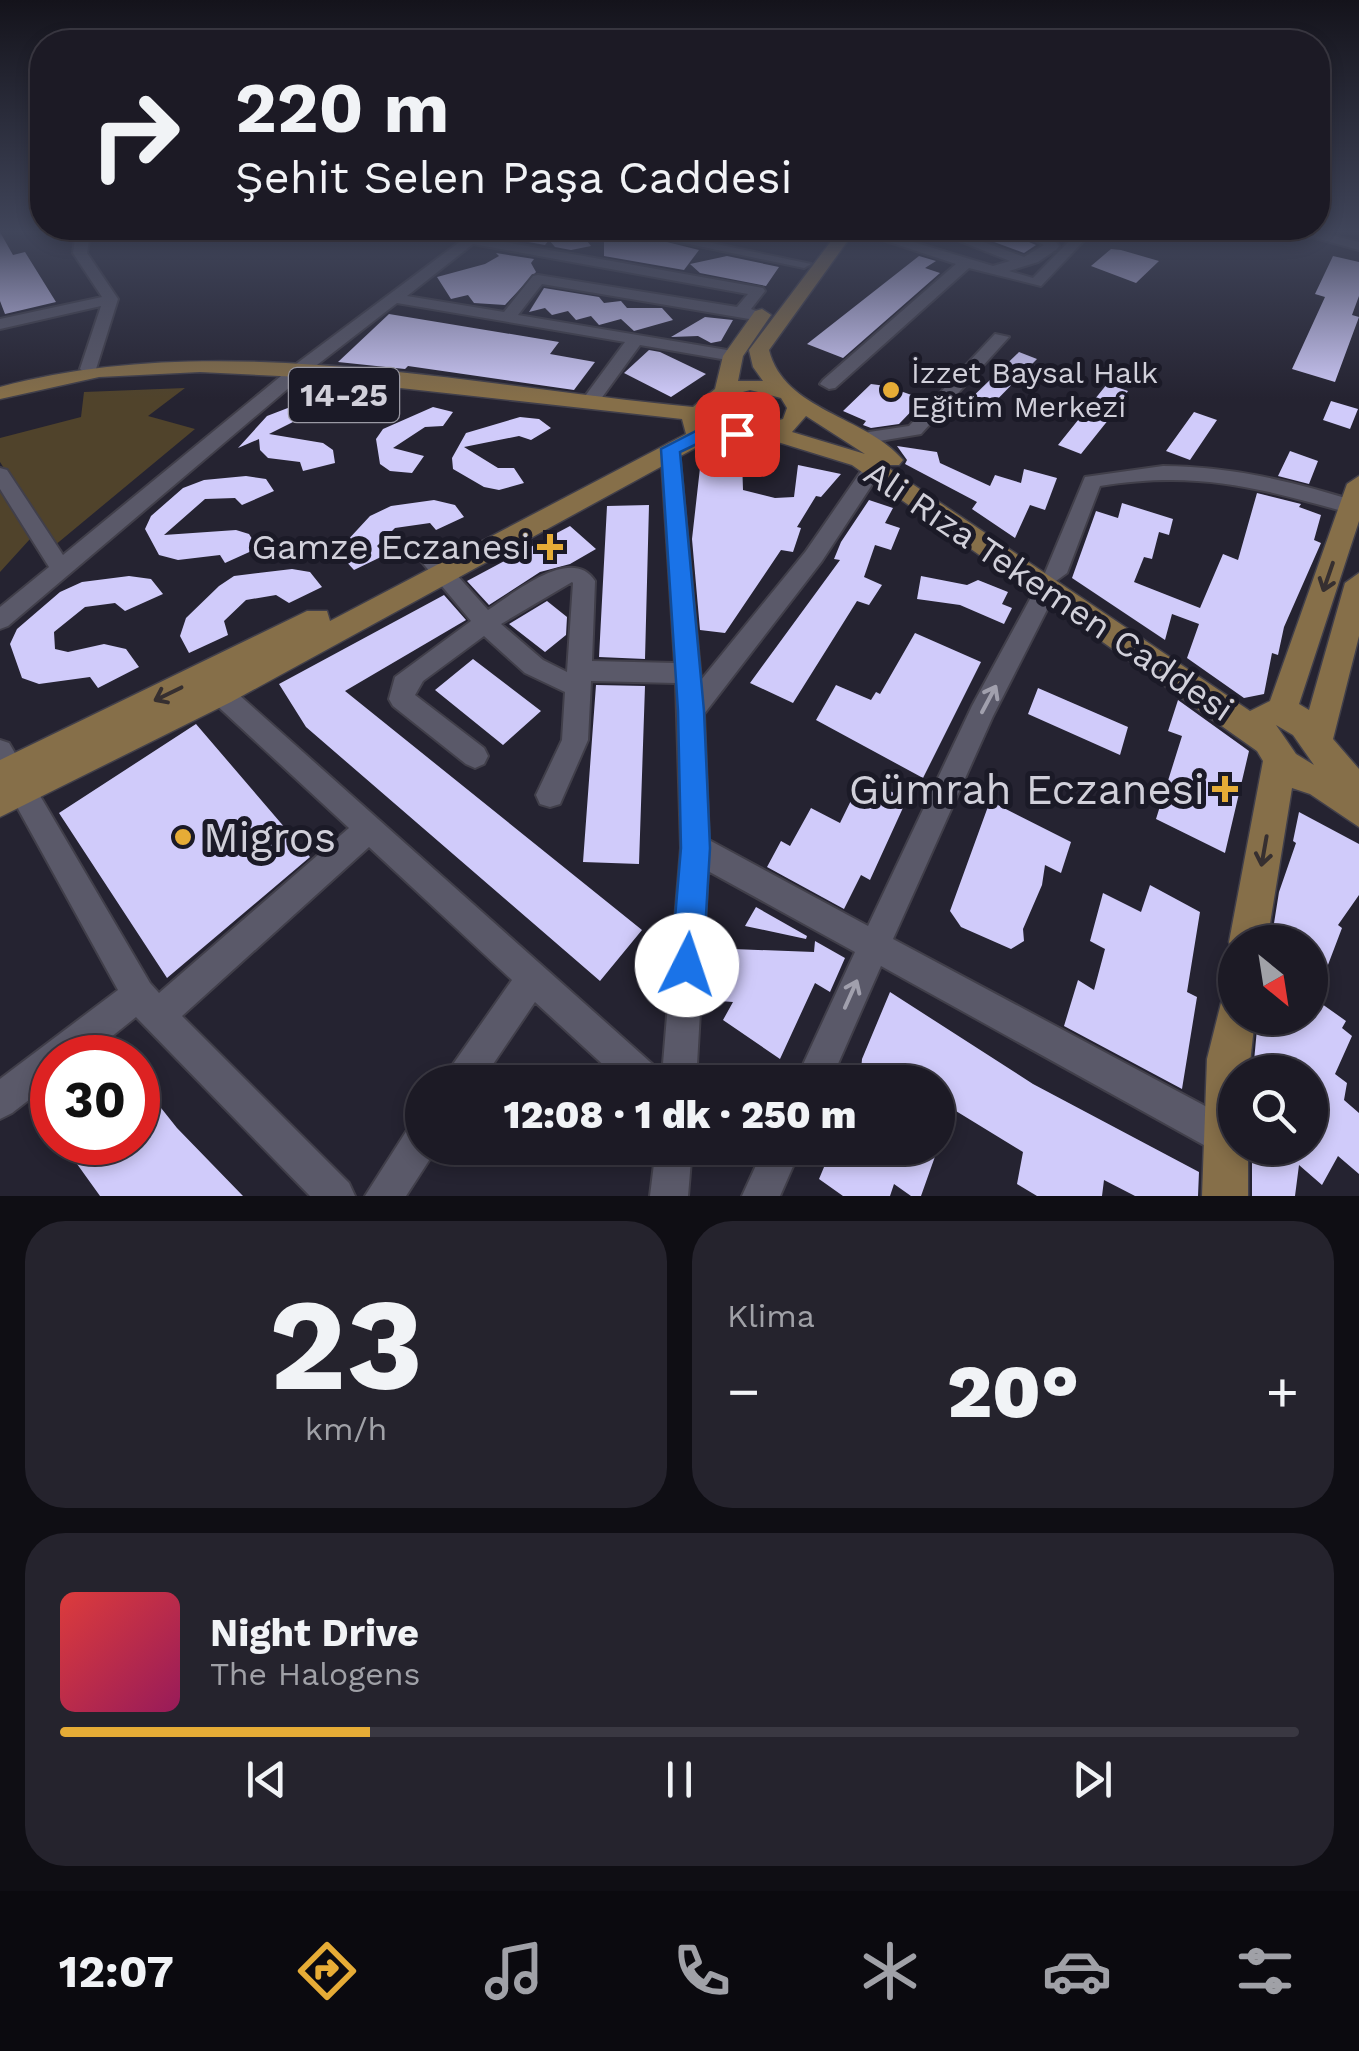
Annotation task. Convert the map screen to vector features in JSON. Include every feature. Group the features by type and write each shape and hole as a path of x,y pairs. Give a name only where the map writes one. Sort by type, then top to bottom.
{"main road":[{"path":"779,288 751,314 733,356 725,391 750,384 786,394"},
{"path":"768,432 784,428 797,416 786,394 762,366 758,350 804,288"},
{"name":"14-25","path":"0,393 88,369 179,365 298,371 589,402"},
{"name":"14-25","path":"0,404 81,384 180,377 768,432"},
{"name":"14-25","path":"670,449 697,425 725,391"},
{"name":"Ali Rıza Tekemen Caddesi","path":"786,394 863,441 1051,581"},
{"path":"589,402 697,425"},
{"path":"6,779 220,693 437,566 697,425"},
{"name":"Ali Rıza Tekemen Caddesi","path":"768,432 831,448 873,468 1051,581 1273,732"},
{"path":"6,779 670,449"},
{"path":"1250,925 1273,732 1356,496"},
{"path":"1316,742 1359,584"},
{"path":"1273,732 1303,722 1359,811"},
{"path":"1273,732 1300,778 1338,780"},
{"path":"1224,1165 1224,1196"}],"street":[{"path":"104,288 111,298"},
{"path":"0,620 298,371 407,288"},
{"path":"508,317 531,288"},
{"path":"695,288 712,295 758,291 751,314 695,288"},
{"path":"829,384 939,288"},
{"path":"0,324 111,298"},
{"path":"88,369 111,298"},
{"path":"394,298 733,356"},
{"path":"863,441 872,435 902,436 915,430 1001,337"},
{"path":"589,402 636,339"},
{"path":"670,449 691,711 695,848 681,1065"},
{"path":"691,711 814,556 873,468"},
{"path":"820,1065 981,714 1051,581 1092,481 1135,473 1207,471 1356,496"},
{"path":"0,474 60,569"},
{"path":"437,566 487,625 556,681 688,673"},
{"path":"475,756 401,695 408,679 537,590 567,574 578,575 584,581 574,740 550,795"},
{"path":"220,693 628,1065"},
{"path":"6,779 148,1005 336,1196"},
{"path":"96,1035 148,1005 370,830"},
{"path":"695,848 1218,1133"},
{"path":"473,1065 532,978"},
{"path":"0,1101 30,1078"},
{"path":"384,1196 405,1165"},
{"path":"669,1196 672,1165"},
{"path":"761,1196 775,1165"}],"shaded area":[{"path":"185,388 148,416 195,429 54,546 0,462 0,438 81,417 84,392"},
{"path":"0,487 30,539 0,572"}],"building":[{"path":"0,288 47,288 56,302 5,314"},
{"path":"444,288 521,288 505,305 474,303 468,295 451,299"},
{"path":"544,288 599,297 604,303 621,301 627,308 662,308 673,320 634,331 621,319 599,325 591,316 576,320 568,311 552,315 545,308 529,312"},
{"path":"879,288 923,288 843,358 807,344"},
{"path":"1318,288 1359,288 1352,315 1359,317 1335,382 1292,369 1325,297 1315,294"},
{"path":"389,314 559,342 550,354 595,362 574,390 408,366 405,369 338,362"},
{"path":"705,317 733,320 721,341 711,343 698,336 671,337"},
{"path":"649,350 706,374 671,397 624,373"},
{"path":"1019,352 1037,359 983,414 963,406"},
{"path":"871,384 923,399 899,424 871,428 863,425 866,421 843,411"},
{"path":"1107,384 1128,391 1081,454 1058,445"},
{"path":"319,396 356,400 367,405 368,417 339,423 335,415 313,412 269,434 323,443 333,450 335,463 303,471 300,462 268,458 260,450 259,439 238,448 267,416"},
{"path":"1331,401 1358,409 1350,429 1323,420"},
{"path":"433,407 453,412 443,426 425,427 393,448 424,456 412,473 390,471 380,464 376,439 383,429"},
{"path":"1194,412 1217,420 1190,460 1166,451"},
{"path":"520,417 539,419 551,428 531,440 519,436 464,447 498,468 514,468 524,483 499,490 484,487 453,469 452,458 466,433"},
{"path":"897,446 937,452 940,463 990,486 995,475 1021,483 1024,469 1057,478 1045,510 1030,505 1015,538 972,509 977,502 905,464 907,460"},
{"path":"1290,451 1318,461 1309,484 1278,476"},
{"path":"701,459 742,460 743,490 775,498 794,497 798,465 841,474 821,497 816,496 797,527 801,528 793,552 781,550 725,633 700,630 692,539"},
{"path":"246,476 266,479 274,491 242,505 235,498 205,499 164,535 236,530 249,534 258,548 225,563 220,555 178,560 159,555 145,529 151,516 183,488 204,480"},
{"path":"1257,493 1301,504 1299,507 1321,515 1314,540 1321,543 1284,627 1278,655 1272,653 1264,694 1244,698 1187,658 1199,624 1172,614 1165,640 1072,578 1096,511 1118,518 1122,503 1173,519 1169,535 1159,532 1152,559 1144,557 1134,582 1200,608 1223,554 1238,560"},
{"path":"434,500 455,505 464,517 436,530 430,523 395,528 377,546 385,555 354,570 342,557 345,543 370,516 391,506"},
{"path":"869,500 893,508 885,523 900,528 891,550 875,545 864,577 882,585 869,605 857,601 793,703 750,683 840,560 834,559 841,542"},
{"path":"649,505 645,659 599,657 607,506"},
{"path":"570,526 596,549 570,564 540,572 489,605 467,581"},
{"path":"292,569 310,572 322,587 289,603 276,595 246,600 224,621 228,635 189,653 180,636 186,618 219,586 234,576"},
{"path":"129,576 151,579 163,594 125,611 115,603 85,607 54,632 55,649 68,652 104,644 126,649 139,667 98,688 90,677 39,684 22,678 10,644 17,629 60,592 82,582"},
{"path":"921,576 967,585 978,580 1008,592 1002,604 1012,608 1004,624 960,605 917,599"},
{"path":"444,595 466,620 345,691 642,930 600,981 306,727 279,684"},
{"path":"547,601 567,617 566,635 545,652 509,624"},
{"path":"915,633 981,662 923,778 816,720 836,685 871,700 876,692 880,694"},
{"path":"473,659 541,711 503,745 435,690"},
{"path":"596,685 645,686 639,864 583,862"},
{"path":"1038,688 1128,727 1120,755 1028,714"},
{"path":"1178,700 1249,751 1225,853 1156,819 1182,736 1168,731"},
{"name":"Migros","path":"196,724 310,857 167,978 59,813"},
{"path":"862,778 907,799 870,880 861,875 844,909 767,867 781,841 790,846 811,808 840,823"},
{"path":"990,801 1071,842 1061,873 1045,865 1042,885 1023,929 1024,941 1011,949 961,927 950,911"},
{"path":"1299,812 1359,844 1359,895 1338,925 1342,928 1328,965 1328,925 1274,925 1279,892 1296,843 1293,841"},
{"path":"1150,885 1200,912 1187,992 1197,997 1182,1089 1064,1026 1078,980 1094,990 1105,949 1090,941 1103,893 1141,912"},
{"path":"756,907 807,936 806,939 745,926"},
{"path":"815,941 845,958 830,992 815,983 780,1059 723,1020 733,1002 706,1000 733,949 814,952"},
{"path":"890,992 1033,1084 1199,1172 1198,1196 1135,1196 1104,1180 1102,1196 1037,1196 1017,1184 1023,1152 955,1110 955,1065 861,1065"},
{"path":"1328,1008 1346,1021 1342,1028 1352,1036 1335,1074 1347,1083 1344,1100 1359,1113 1359,1174 1338,1156 1322,1185 1299,1165 1328,1165 1328,1055 1255,1055 1256,1035 1328,1035"},
{"path":"160,1107 243,1196 100,1196 78,1165 160,1165"},
{"path":"825,1165 932,1165 921,1196 911,1196 894,1184 890,1196 843,1196 819,1179"},
{"path":"1252,1165 1299,1165 1295,1196 1252,1196"}],"place":[{"name":"İzzet Baysal Halk Eğitim Merkezi","path":"891,390"},
{"name":"Gamze Eczanesi","path":"550,547"},
{"name":"Gümrah Eczanesi","path":"1225,789"},
{"name":"Migros","path":"183,837"}],"route":[{"path":"687,965 695,848 691,711 670,449 702,435 737,434"}]}
